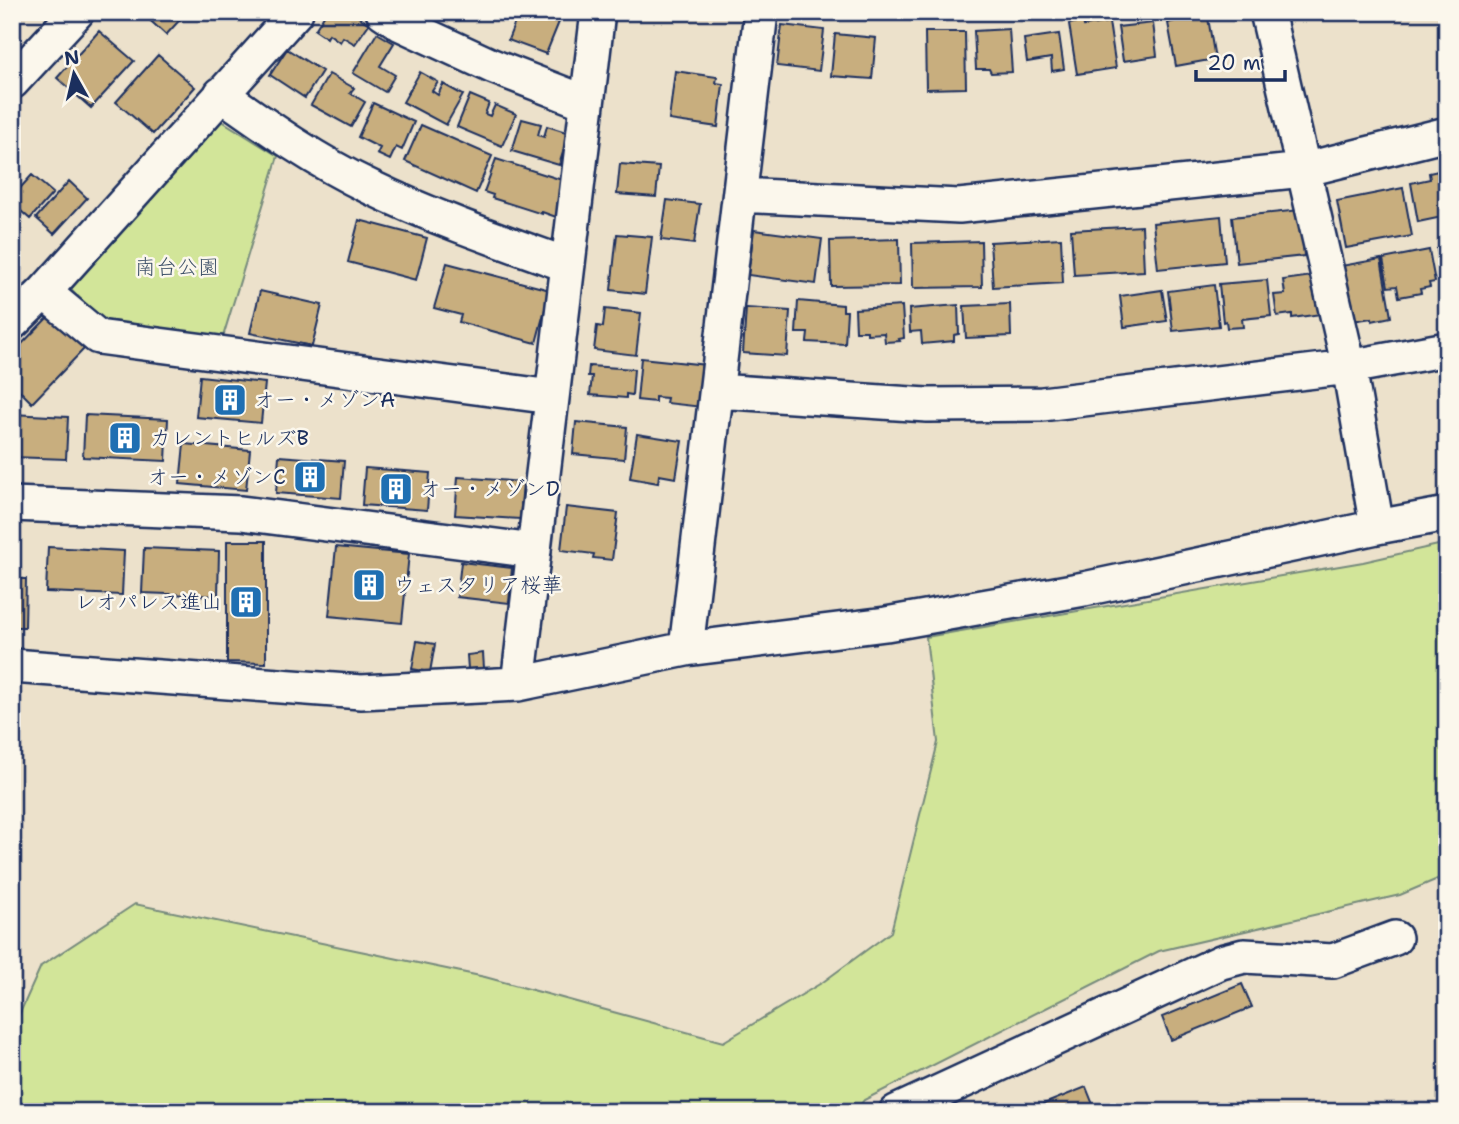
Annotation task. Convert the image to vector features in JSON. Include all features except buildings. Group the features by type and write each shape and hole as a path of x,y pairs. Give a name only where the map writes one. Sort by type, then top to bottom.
{"street":[{"path":"12,82 77,12"},
{"path":"12,323 44,292 296,12"},
{"path":"383,12 401,24 492,66 587,103"},
{"path":"518,684 598,12"},
{"path":"686,649 761,12"},
{"path":"1267,12 1349,367 1377,527"},
{"path":"221,94 306,153 368,186 436,217 568,265"},
{"path":"740,195 959,206 1303,170 1447,134"},
{"path":"44,292 98,337 552,397"},
{"path":"717,391 927,405 1042,404 1349,367 1447,349"},
{"path":"12,504 241,513 534,551"},
{"path":"12,666 361,692 518,684 686,649 886,624 1058,594 1447,514"},
{"path":"896,1112 1221,962 1244,956 1333,961 1395,938"}],"green space":[{"name":"南台公園","path":"222,121 278,156 222,340 100,319 71,289"},
{"path":"1447,543 1447,875 1400,895 1159,951 864,1100 855,1112 12,1112 12,1031 41,966 135,904 485,977 723,1042 823,982 891,932 938,742 926,637 1363,562"}],"place":[{"name":"オー・メゾンA","path":"230,400"},
{"name":"カレントヒルズB","path":"125,438"},
{"name":"オー・メゾンC","path":"310,477"},
{"name":"オー・メゾンD","path":"396,489"},
{"name":"ウェスタリア桜華","path":"369,585"},
{"name":"レオパレス進山","path":"246,602"}]}
